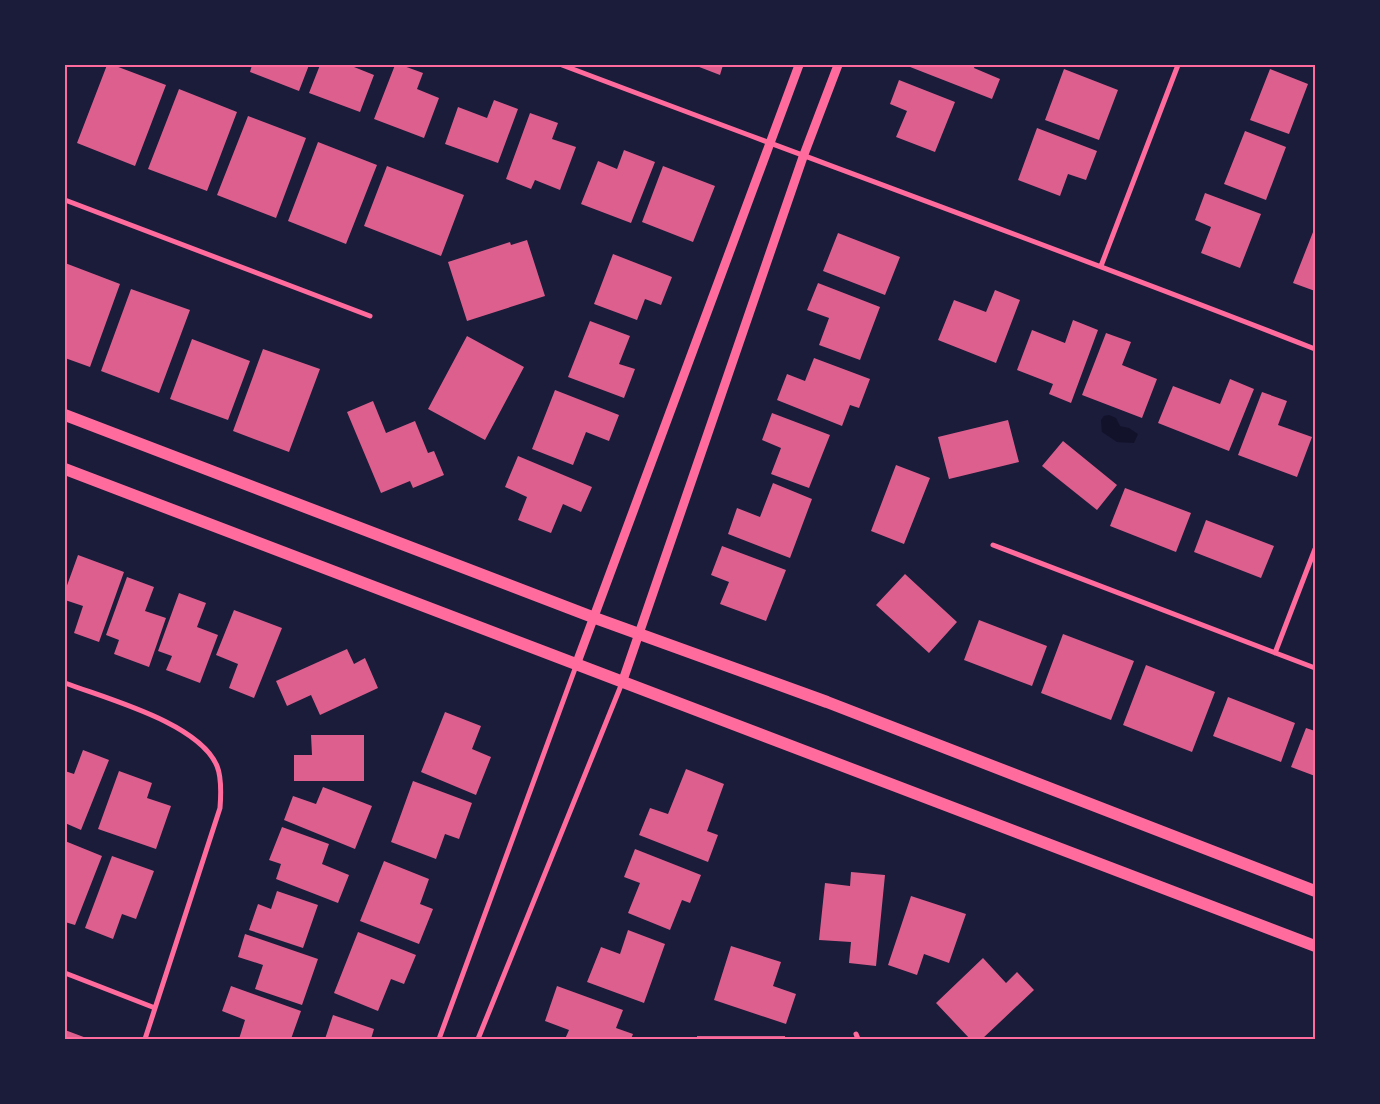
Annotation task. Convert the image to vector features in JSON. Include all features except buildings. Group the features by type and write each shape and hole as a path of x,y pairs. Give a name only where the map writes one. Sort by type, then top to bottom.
{"main road":[{"path":"65,415 638,634 836,705 1315,890"},
{"path":"65,469 1315,946"}],"street":[{"path":"562,65 804,157 1101,266 1315,349"},
{"path":"438,1039 576,665 596,618 799,65"},
{"path":"478,1039 622,683 804,157 838,65"},
{"path":"1101,266 1178,65"},
{"path":"65,200 370,316"},
{"path":"993,545 1315,668"},
{"path":"1275,652 1315,549"},
{"path":"65,683 174,725 199,742 217,766 221,793 214,825 145,1039"},
{"path":"65,973 155,1008"}],"shaded area":[{"path":"1109,415 1116,418 1120,426 1129,428 1138,434 1134,443 1117,442 1102,432 1101,420 1104,416"}]}
